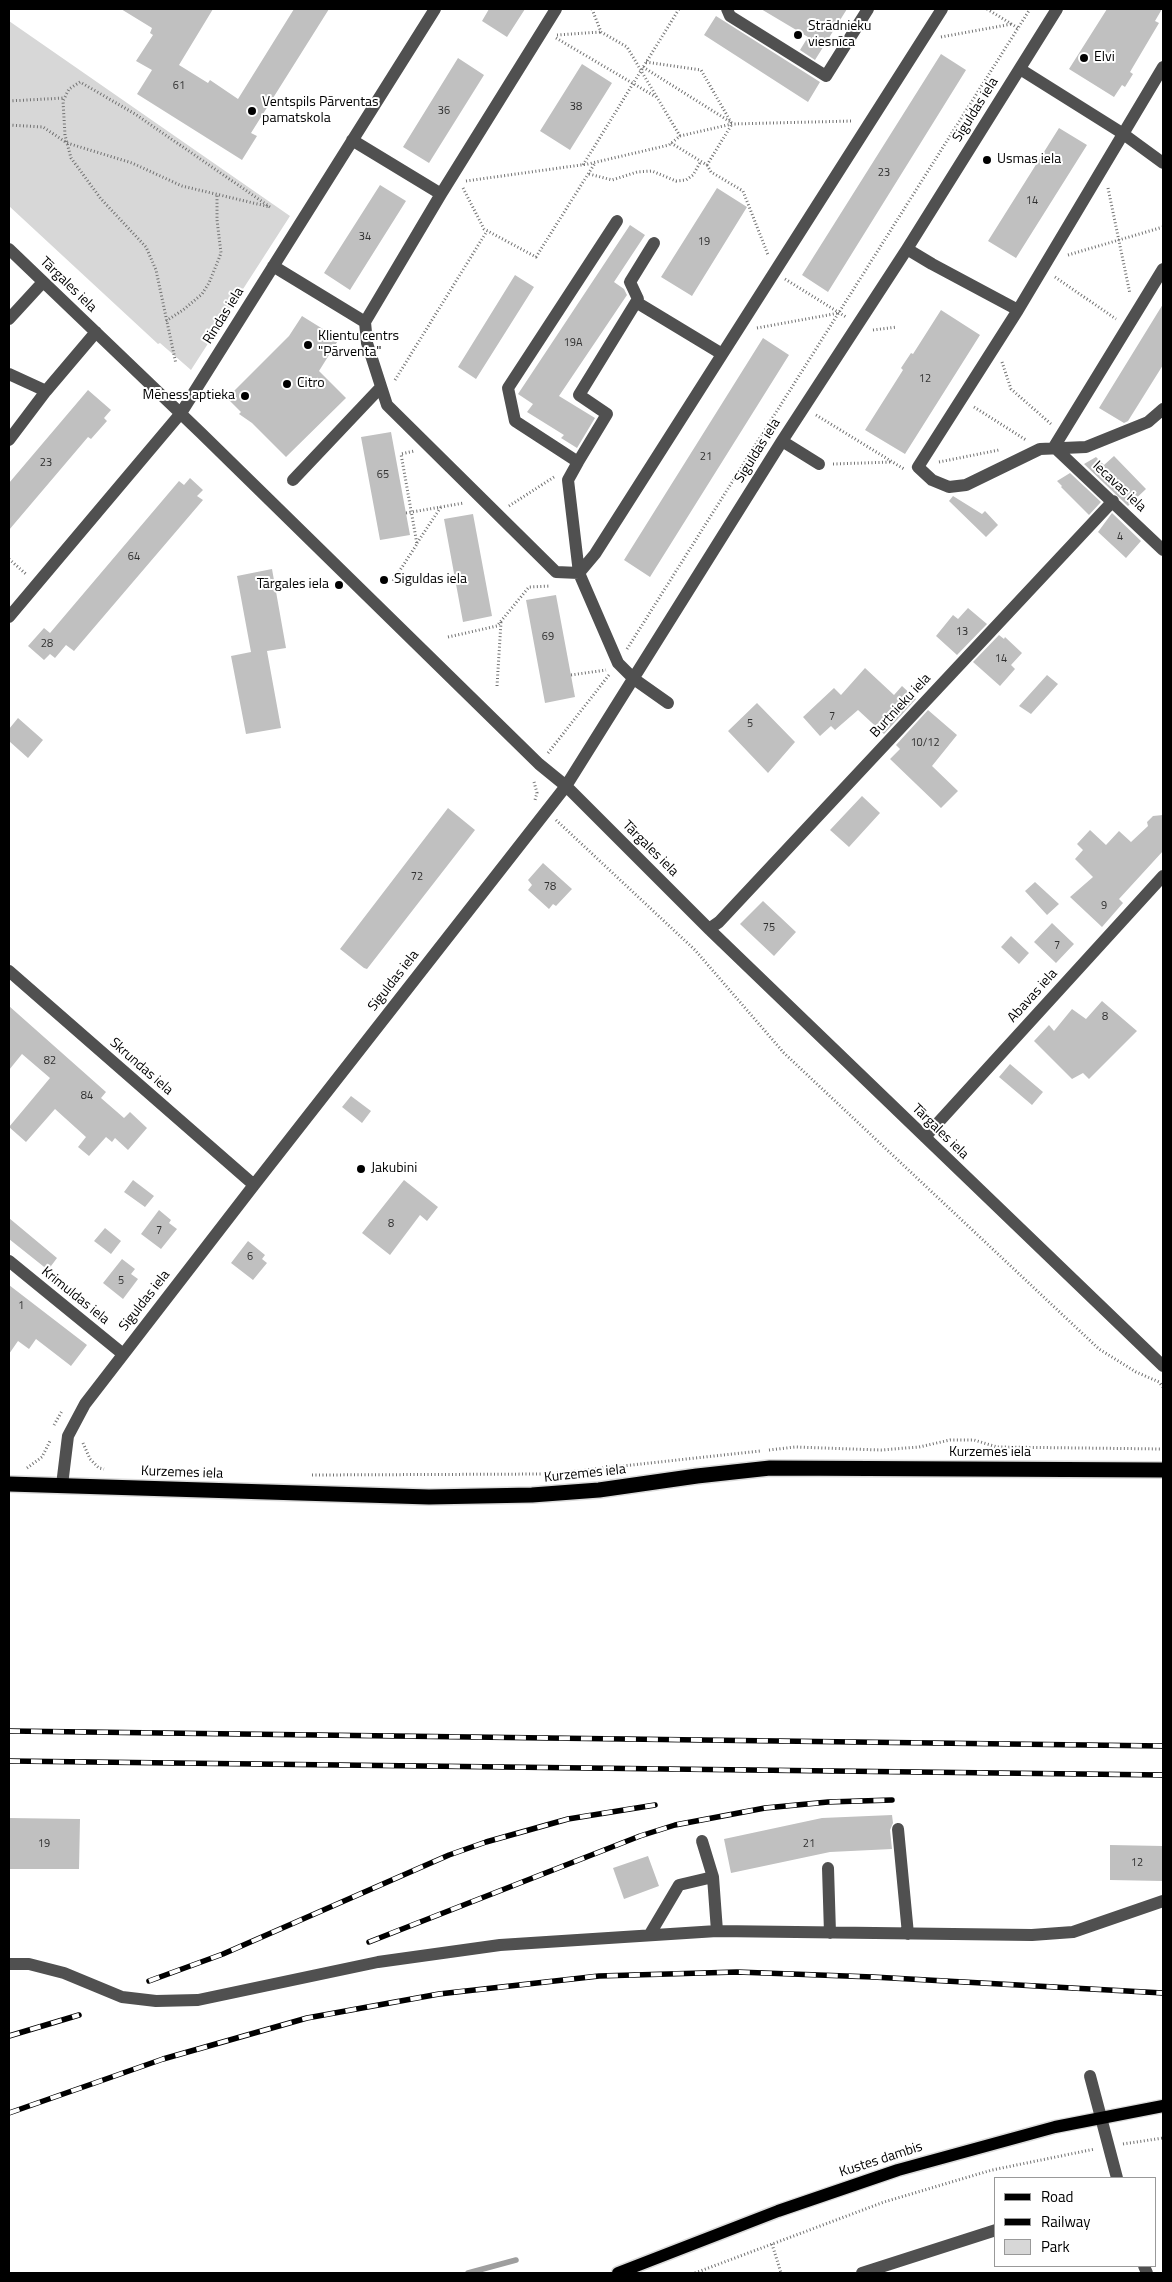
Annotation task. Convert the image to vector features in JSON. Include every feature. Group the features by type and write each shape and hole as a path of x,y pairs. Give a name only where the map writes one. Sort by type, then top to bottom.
{"highway":[{"name":"Kurzemes iela","path":"9,1484 430,1497 532,1495 599,1490 696,1476 770,1468 1163,1470"}],"main road":[{"name":"Kustes dambis","path":"618,2273 853,2184 975,2148 1101,2118 1163,2106"}],"street":[{"name":"Rindas iela","path":"9,617 181,413 435,9"},
{"path":"556,9 441,194 365,322 367,343 387,405 556,572 579,574"},
{"path":"727,9 730,16 826,76 868,9"},
{"path":"579,574 595,554 942,9"},
{"name":"Siguldas iela","path":"62,1485 68,1436 85,1404 122,1354 566,786 804,406 907,248 1057,9"},
{"path":"1163,67 1018,310 918,467 932,480 949,488 966,485 1040,449 1086,447 1148,422 1163,409"},
{"path":"1020,69 1122,133 1163,163"},
{"path":"352,140 441,194"},
{"path":"576,466 515,421 508,388 617,221"},
{"path":"654,243 630,282 638,299 579,395 607,414 568,480 579,574 618,663 634,679 668,703"},
{"path":"907,248 932,264 1018,310"},
{"name":"Tārgales iela","path":"9,249 181,413 539,764 566,786 925,1138 1163,1366"},
{"path":"273,266 365,322"},
{"path":"1054,447 1163,269"},
{"path":"9,319 43,282"},
{"path":"636,302 722,354"},
{"path":"9,440 46,391 96,332"},
{"path":"9,374 46,391"},
{"path":"293,480 382,392"},
{"path":"782,441 819,464"},
{"name":"Iecavas iela","path":"1054,447 1163,550"},
{"name":"Burtnieku iela","path":"710,929 726,915 1113,501"},
{"name":"Abavas iela","path":"925,1138 1163,876"},
{"name":"Skrundas iela","path":"10,973 254,1185"},
{"name":"Krimuldas iela","path":"9,1261 122,1354"},
{"path":"898,1829 908,1934"},
{"path":"702,1841 713,1877 717,1931"},
{"path":"828,1868 830,1932"},
{"path":"650,1934 679,1885 713,1877"},
{"path":"9,1964 29,1964 64,1973 122,1998 156,2001 198,2000 378,1962 500,1945 717,1931 1032,1935 1073,1932 1163,1902"},
{"path":"1090,2076 1117,2177"},
{"path":"862,2273 994,2231"}],"path":[{"path":"592,9 601,32"},
{"path":"583,165 679,9"},
{"path":"987,9 1018,28"},
{"path":"630,646 1030,9"},
{"path":"921,41 1012,24"},
{"path":"657,97 550,35 601,32 627,47 642,69 680,136"},
{"path":"646,62 701,70 732,124"},
{"path":"642,69 732,124"},
{"path":"9,125 43,127 67,143 132,163 182,186 270,207 136,114 80,82 69,89 63,101 67,143 71,158 101,199 146,247 156,270 176,364"},
{"path":"9,101 64,98"},
{"path":"595,163 536,257 484,230 460,182 595,163 671,143 680,136 732,124 870,121"},
{"path":"708,165 732,124"},
{"path":"671,143 708,165 711,172 743,191 774,272 840,313"},
{"path":"589,174 612,180 637,172 652,172 676,181 686,180 693,175 701,161"},
{"path":"1103,165 1135,315"},
{"path":"166,322 202,294 209,284 221,254 217,220 217,194"},
{"path":"1044,265 1163,227"},
{"path":"382,392 487,231"},
{"path":"1044,265 1128,327"},
{"path":"735,334 766,325 840,313"},
{"path":"995,345 1011,389 1061,434"},
{"path":"961,399 1032,444 1022,446"},
{"path":"804,406 906,470 1003,449"},
{"path":"417,544 401,454 429,447"},
{"path":"819,464 892,462"},
{"path":"499,516 508,507 558,475 576,466"},
{"path":"406,513 482,499"},
{"path":"393,581 442,507"},
{"path":"9,559 37,583"},
{"path":"448,637 497,626 529,587 555,586"},
{"path":"497,686 501,622"},
{"path":"557,742 610,671 571,675"},
{"path":"535,801 695,950 784,1053 1091,1343 1136,1372 1159,1382 1163,1386"},
{"path":"21,1469 29,1467 42,1457 50,1445 52,1431 84,1443 90,1459 99,1468 106,1470"},
{"path":"311,1475 444,1476 549,1474 785,1448 881,1450 919,1447 950,1440 974,1440 997,1447 1163,1449"},
{"path":"696,2273 884,2202 955,2180 1028,2162 1163,2138"},
{"path":"772,2244 781,2273"}],"green space":[{"path":"9,21 290,216 191,370 160,343 158,344 9,206"}],"building":[{"path":"121,9 213,9 179,65 208,83 210,80 238,99 294,9 329,9 251,133 257,136 242,160 137,94 152,70 136,61 153,35 150,33 152,28"},
{"path":"489,9 525,9 507,37 482,21"},
{"path":"761,9 847,9 815,60 800,50 808,37"},
{"path":"1107,9 1162,9 1155,21 1159,23 1130,72 1133,74 1125,87 1122,85 1114,97 1069,69"},
{"path":"716,16 820,82 808,102 704,35"},
{"path":"941,54 966,70 828,292 802,275"},
{"path":"458,58 484,75 429,163 403,147"},
{"path":"582,64 612,83 570,150 540,131"},
{"path":"1059,128 1087,145 1016,258 988,241"},
{"path":"380,185 406,201 350,290 324,273"},
{"path":"717,188 747,207 692,296 661,277"},
{"path":"630,225 645,235 614,282 624,289 627,295 559,396 595,418 577,448 561,438 564,435 527,412 533,404 518,394"},
{"path":"515,275 534,287 476,379 458,367"},
{"path":"1163,304 1163,365 1128,421 1124,423 1099,408"},
{"path":"941,310 980,335 905,454 865,430 903,370 901,368 911,353 913,354"},
{"name":"Citro","path":"302,316 339,339 319,371 346,398 286,457 252,423 239,414 241,412 227,398 289,336"},
{"path":"763,338 789,355 650,577 624,560"},
{"path":"88,390 111,410 104,418 107,421 91,439 88,437 9,530 9,483"},
{"path":"391,432 410,535 380,540 361,437"},
{"path":"1114,456 1146,489 1128,506 1084,464 1096,457 1104,465"},
{"path":"1070,473 1101,502 1089,515 1057,481"},
{"path":"190,478 203,490 197,496 203,500 74,651 66,645 55,658 50,654 44,660 28,646 44,628 50,633 179,481 184,485"},
{"path":"953,496 982,514 985,511 998,525 986,537 949,501"},
{"path":"1112,513 1141,541 1126,558 1098,532"},
{"path":"473,514 492,616 463,622 444,519"},
{"path":"272,569 286,648 267,651 281,728 246,734 231,656 251,652 237,576"},
{"path":"556,595 575,697 545,703 526,600"},
{"path":"968,608 987,624 957,655 936,636 953,615 958,619"},
{"path":"999,635 1004,639 1005,637 1022,653 1011,665 1015,669 1000,686 973,662"},
{"path":"865,668 894,695 902,686 916,699 884,734 858,710 835,730 831,726 820,736 803,717 834,688 841,695"},
{"path":"1047,675 1058,684 1031,714 1019,706"},
{"path":"757,703 795,742 768,773 728,731"},
{"path":"928,710 957,735 932,766 958,791 941,808 890,759 900,749 896,745"},
{"path":"18,718 43,740 28,758 9,741 9,729"},
{"path":"862,796 880,813 849,847 830,830"},
{"path":"448,808 475,830 367,969 364,968 340,949"},
{"path":"1163,815 1163,851 1119,899 1123,903 1102,927 1070,897 1093,877 1075,859 1083,850 1077,844 1090,830 1106,845 1119,831 1131,842 1148,826 1147,822 1153,816"},
{"path":"543,863 572,889 556,906 553,904 549,909 528,890 532,885 528,880"},
{"path":"1035,882 1059,904 1047,915 1025,891"},
{"path":"763,901 796,932 774,956 740,924"},
{"path":"1052,923 1074,944 1056,963 1034,942"},
{"path":"1011,936 1029,953 1019,964 1001,947"},
{"path":"1102,1001 1137,1031 1089,1079 1083,1073 1072,1079 1034,1041 1049,1025 1054,1031 1072,1009 1086,1019"},
{"path":"9,1006 106,1092 101,1098 124,1118 130,1112 147,1128 128,1150 115,1138 112,1142 106,1137 89,1156 78,1147 86,1137 55,1109 26,1142 9,1127 50,1078 22,1054 9,1070"},
{"path":"1010,1064 1043,1092 1032,1105 999,1077"},
{"path":"351,1096 371,1111 362,1123 342,1107"},
{"path":"133,1180 154,1196 145,1207 124,1192"},
{"path":"404,1180 438,1207 427,1221 420,1215 390,1255 362,1233"},
{"path":"159,1210 171,1220 169,1223 177,1229 161,1249 141,1234"},
{"path":"9,1218 57,1258 48,1270 9,1239"},
{"path":"105,1228 121,1241 111,1254 94,1241"},
{"path":"248,1241 265,1255 262,1259 267,1263 253,1280 231,1263"},
{"path":"122,1259 135,1269 131,1274 138,1279 123,1299 103,1283"},
{"path":"9,1285 87,1345 71,1366 36,1339 29,1349 18,1341 9,1354"},
{"path":"892,1815 893,1823 890,1830 892,1849 830,1852 731,1873 724,1839 822,1818"},
{"path":"9,1818 80,1819 79,1869 9,1869"},
{"path":"1110,1845 1163,1846 1163,1881 1110,1880"},
{"path":"648,1856 659,1886 624,1899 613,1868"}],"waterway":[{"path":"468,2273 516,2260"}],"railway":[{"path":"9,1731 1163,1746"},
{"path":"9,1761 1163,1775"},
{"path":"369,1942 640,1836 675,1825 765,1808 828,1802 892,1800"},
{"path":"149,1981 223,1954 449,1855 486,1842 568,1819 655,1805"},
{"path":"9,2113 163,2059 307,2018 439,1994 599,1976 737,1972 873,1977 1163,1993"},
{"path":"9,2036 79,2015"}],"place":[{"name":"Strādnieku viesnīca","path":"798,35"},
{"name":"Elvi","path":"1084,58"},
{"name":"Ventspils Pārventas pamatskola","path":"252,111"},
{"name":"Usmas iela","path":"987,160"},
{"name":"Klientu centrs \"Pārventa\"","path":"308,345"},
{"name":"Citro","path":"287,384"},
{"name":"Mēness aptieka","path":"245,396"},
{"name":"Siguldas iela","path":"384,580"},
{"name":"Tārgales iela","path":"339,585"},
{"name":"Jakubini","path":"361,1169"}]}
